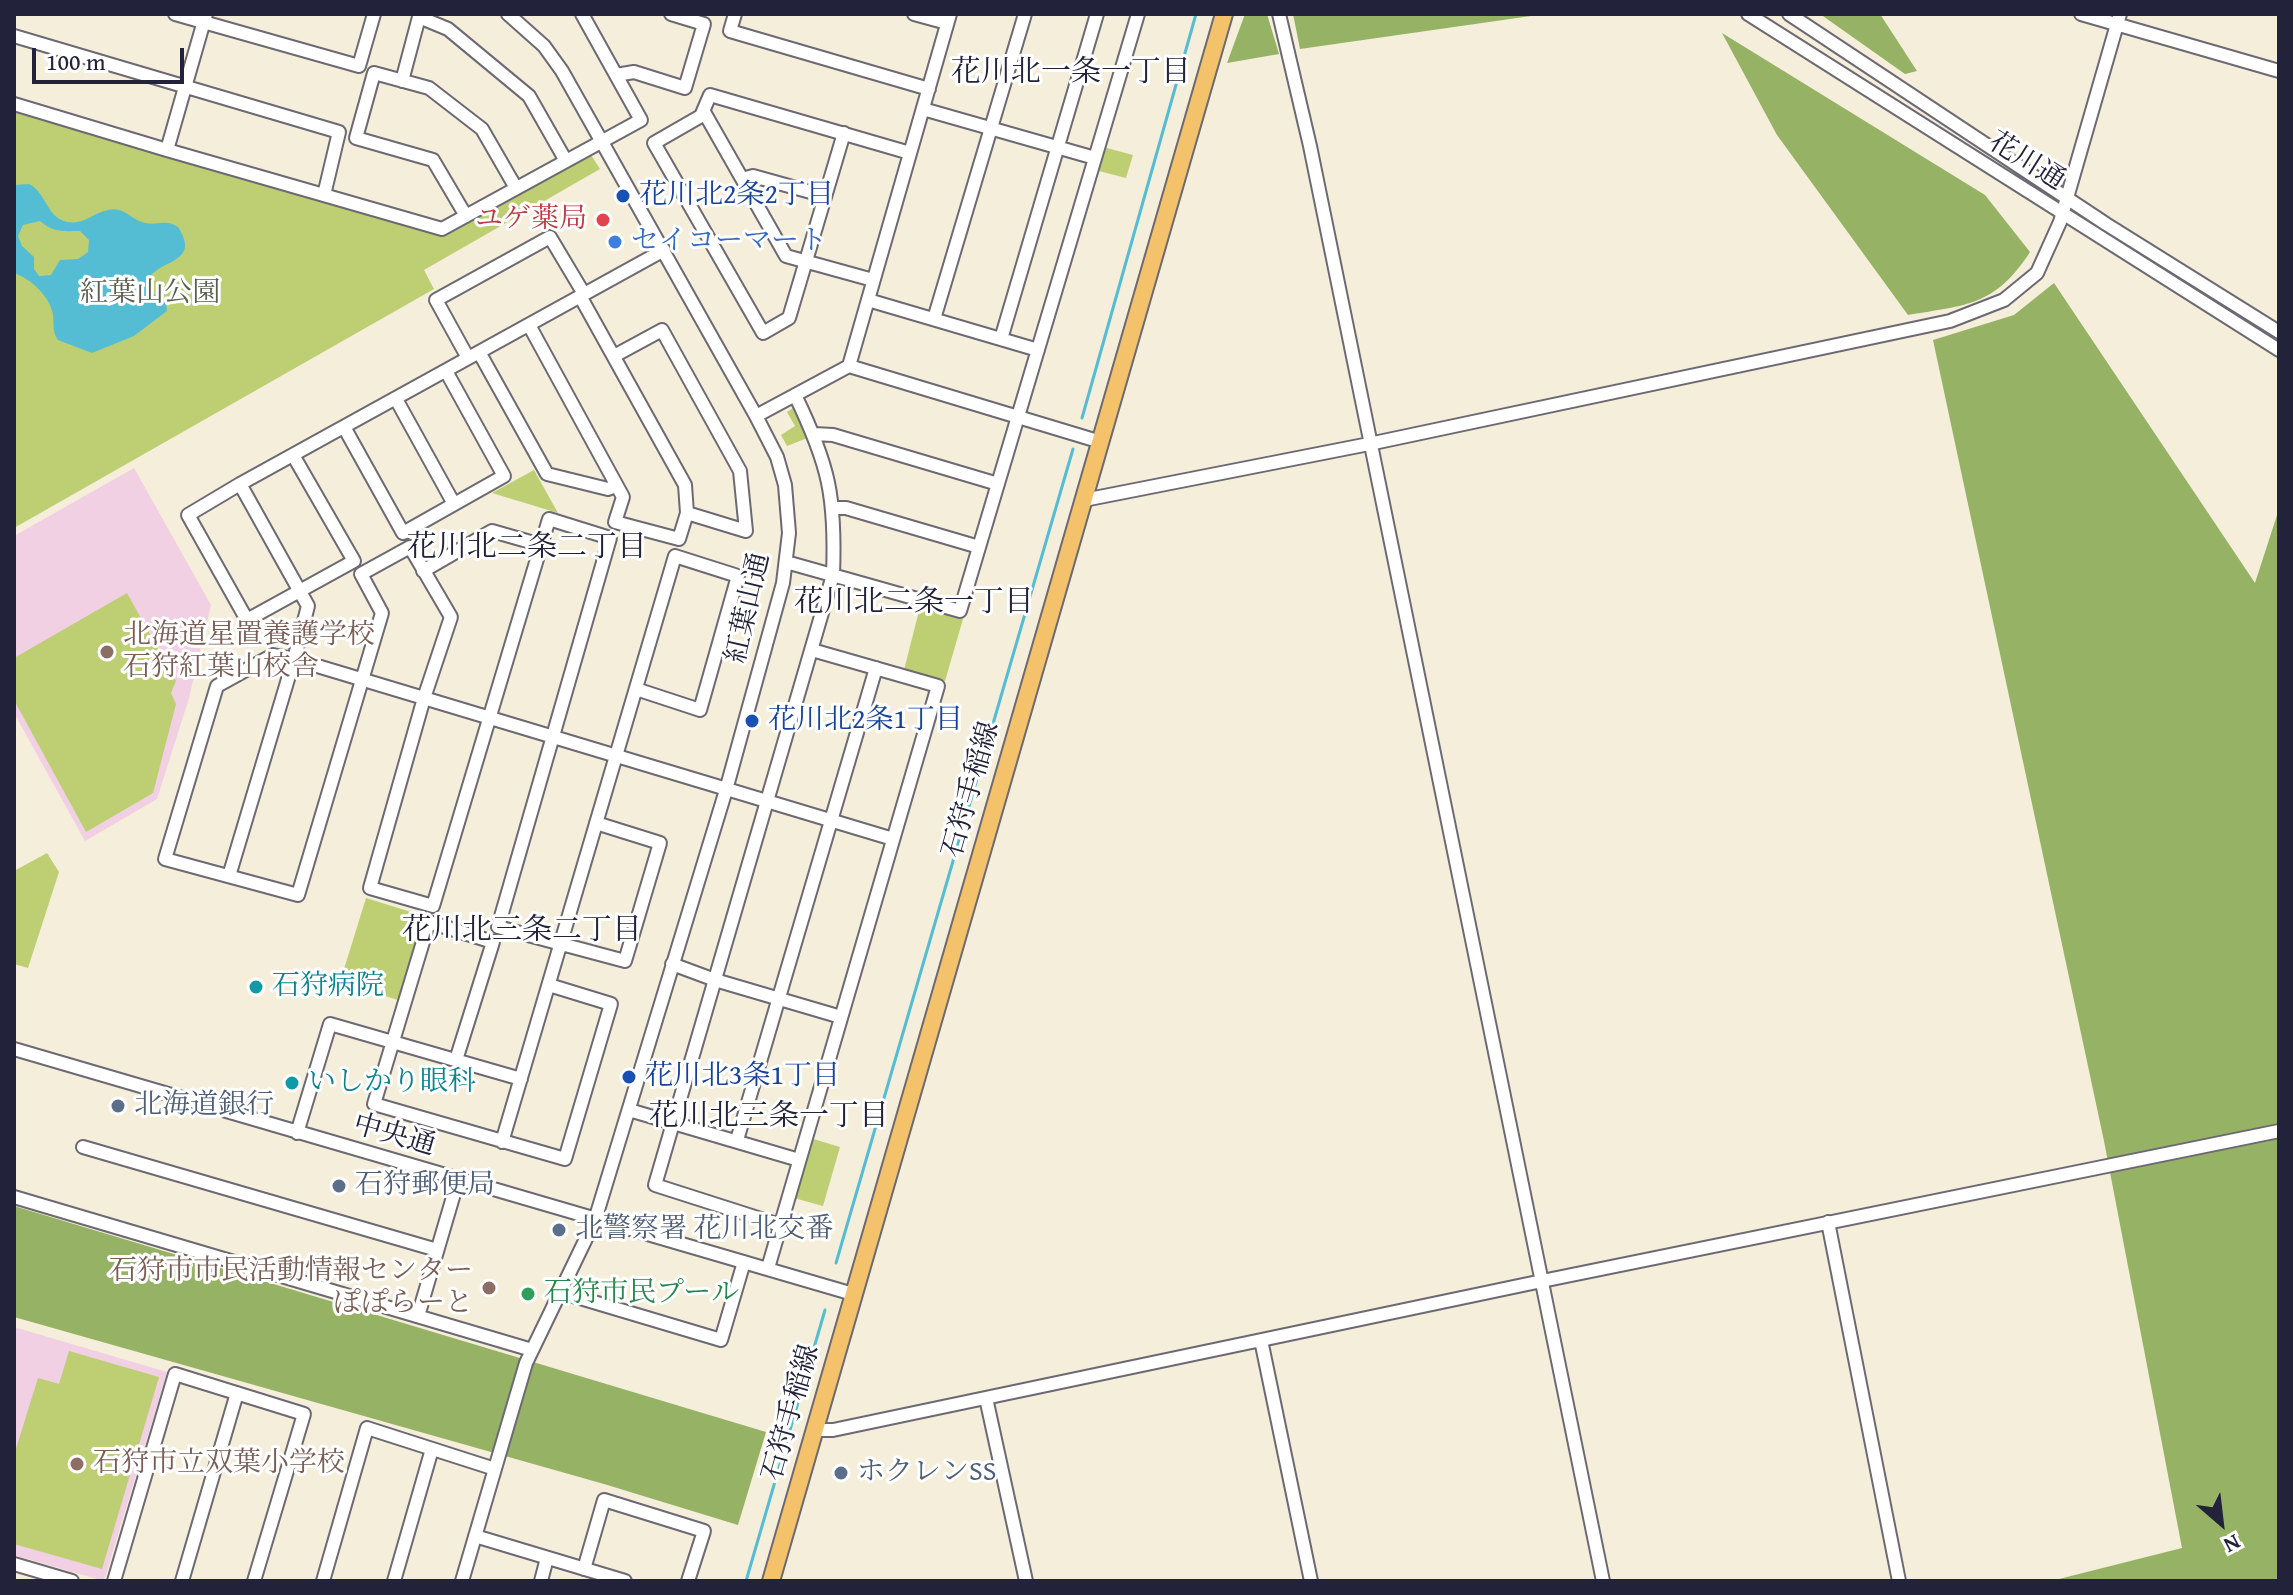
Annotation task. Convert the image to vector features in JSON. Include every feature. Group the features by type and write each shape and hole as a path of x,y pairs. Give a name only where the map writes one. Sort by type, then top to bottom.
{"main road":[{"name":"石狩手稲線","path":"771,1581 1224,14"}],"street":[{"path":"175,14 205,18 359,66 374,14"},
{"name":"紅葉山通","path":"462,1581 526,1363 595,1220 726,790 774,618 789,533 785,485 777,457 756,416 553,59 544,46 508,14"},
{"path":"14,104 442,229 641,120 582,14"},
{"path":"616,75 634,72 685,88 704,24 671,14"},
{"path":"735,14 730,31 929,89"},
{"path":"849,366 949,19 914,14"},
{"path":"934,319 1025,14"},
{"path":"1001,339 1097,14"},
{"path":"786,562 960,611 1138,14"},
{"path":"1279,14 1310,146 1603,1581"},
{"name":"花川通","path":"1748,14 2279,350"},
{"name":"花川通","path":"1789,14 2067,198 2279,332"},
{"path":"2081,14 2118,19 2279,71"},
{"path":"402,81 419,17 448,29 529,96 566,161"},
{"path":"167,150 205,18"},
{"path":"1084,500 1369,444 1973,314 2004,300 2037,273 2063,214 2118,19"},
{"path":"14,36 339,132 324,195"},
{"path":"466,216 433,160 356,138 374,73 429,88 482,129 516,188"},
{"path":"844,133 789,318 763,333 654,143 701,116 710,95 844,133 910,153"},
{"path":"923,109 1095,158"},
{"path":"704,112 786,256 873,280"},
{"path":"742,179 753,176 825,196"},
{"path":"529,325 623,497 615,522 679,539 687,513 685,485 550,237 436,300 547,474 608,489 616,486"},
{"path":"293,455 354,561 247,620 188,515 240,484 664,250"},
{"path":"868,300 1038,350"},
{"path":"614,356 662,330 740,471 746,531 687,513"},
{"path":"756,416 849,366 1101,442"},
{"path":"344,427 403,533 504,476 446,371"},
{"path":"780,1225 655,1185 833,575 834,508 826,466 795,395"},
{"path":"396,399 454,504"},
{"path":"814,434 833,435 998,484"},
{"path":"229,876 308,606 240,484"},
{"path":"834,508 846,508 979,547"},
{"path":"596,823 660,843 625,961 498,927 551,737 610,538 549,519 490,718 433,906 370,888 424,698 451,617 410,547 361,574 382,613 360,679 298,895 165,859 217,686 273,655 294,659 360,679 424,698 490,718 551,737 616,757 893,839"},
{"path":"423,571 492,531 541,545"},
{"path":"502,1142 675,556 738,576 700,710 636,689"},
{"path":"768,1268 938,686 812,650"},
{"path":"737,1140 876,668"},
{"path":"456,1060 493,942 429,922 374,1104 565,1159 611,1004 549,985"},
{"path":"672,964 841,1017"},
{"path":"297,1133 330,1024 521,1079"},
{"name":"中央通","path":"14,1049 853,1294"},
{"path":"629,1110 799,1160"},
{"path":"814,1430 833,1430 2279,1131"},
{"path":"83,1147 437,1250"},
{"path":"418,1316 458,1180"},
{"path":"14,1197 532,1350"},
{"path":"1828,1222 1899,1581"},
{"path":"560,1292 721,1340 744,1262"},
{"path":"1261,1340 1311,1581"},
{"path":"114,1581 175,1374 304,1414 254,1581"},
{"path":"182,1581 237,1393"},
{"path":"986,1398 1026,1581"},
{"path":"323,1581 367,1428 495,1469"},
{"path":"394,1581 432,1449"},
{"path":"584,1569 604,1500 704,1531 688,1581"},
{"path":"475,1536 619,1580"},
{"path":"541,1581 547,1558"},
{"path":"14,1564 47,1577 72,1581"}],"shaded area":[{"name":"北海道星置養護学校 石狩紅葉山校舎","path":"134,468 211,605 189,698 157,799 85,841 14,713 14,536"},
{"name":"石狩市立双葉小学校","path":"14,1327 167,1372 104,1581 14,1555"}],"green space":[{"path":"1245,14 1267,14 1279,54 1227,63"},
{"path":"1293,14 1545,14 1300,49"},
{"path":"1820,14 1880,14 1917,71 1905,74"},
{"path":"1722,33 1985,195 2030,252 2017,270 1992,293 1978,300 1908,315 1777,135"},
{"name":"紅葉山公園","path":"14,112 445,236 591,155 600,169 424,270 434,289 14,528"},
{"path":"1103,147 1133,155 1126,178 1099,171"},
{"path":"2054,283 2255,583 2279,509 2279,1581 2051,1581 2182,1548 2104,1141 1933,340 2014,315"},
{"path":"797,409 810,437 787,446 781,435 795,426 787,412"},
{"path":"534,470 558,513 492,493"},
{"path":"127,593 176,681 171,693 176,704 153,793 86,832 14,700 14,658"},
{"path":"920,607 963,619 945,681 904,670"},
{"path":"47,853 59,872 28,968 14,964 14,871"},
{"path":"366,898 424,916 398,1000 340,982"},
{"path":"810,1138 840,1147 823,1206 794,1198"},
{"path":"14,1206 766,1432 738,1525 604,1484 14,1317"},
{"name":"石狩市立双葉小学校","path":"69,1351 159,1377 102,1569 14,1544 14,1455 38,1378 59,1384"}],"water":[{"path":"29,184 35,188 50,210 67,222 78,222 114,209 142,222 169,223 178,227 184,239 182,254 153,273 148,280 151,292 166,303 167,311 134,336 92,353 58,340 48,301 27,279 14,273 14,185","holes":["40,221 50,228 80,231 89,240 88,252 78,259 60,260 51,275 39,276 34,269 34,257 22,246 18,236 23,225"]}],"waterway":[{"path":"1082,418 1196,14"},
{"path":"836,1263 1073,449"},
{"path":"746,1581 825,1310"}],"place":[{"name":"花川北2条2丁目","path":"623,196"},
{"name":"ユゲ薬局","path":"603,220"},
{"name":"セイコーマート","path":"615,242"},
{"name":"北海道星置養護学校 石狩紅葉山校舎","path":"107,652"},
{"name":"花川北2条1丁目","path":"752,721"},
{"name":"石狩病院","path":"256,987"},
{"name":"花川北3条1丁目","path":"629,1077"},
{"name":"いしかり眼科","path":"292,1083"},
{"name":"北海道銀行","path":"118,1106"},
{"name":"石狩郵便局","path":"339,1186"},
{"name":"北警察署 花川北交番","path":"559,1230"},
{"name":"石狩市市民活動情報センター ぽぽらーと","path":"489,1288"},
{"name":"石狩市民プール","path":"528,1294"},
{"name":"石狩市立双葉小学校","path":"77,1464"},
{"name":"ホクレンSS","path":"841,1473"}],"district":[{"name":"花川北一条一丁目","path":"1071,73"},
{"name":"花川北二条二丁目","path":"527,548"},
{"name":"花川北二条一丁目","path":"914,603"},
{"name":"花川北三条二丁目","path":"522,931"},
{"name":"花川北三条一丁目","path":"769,1117"}]}
